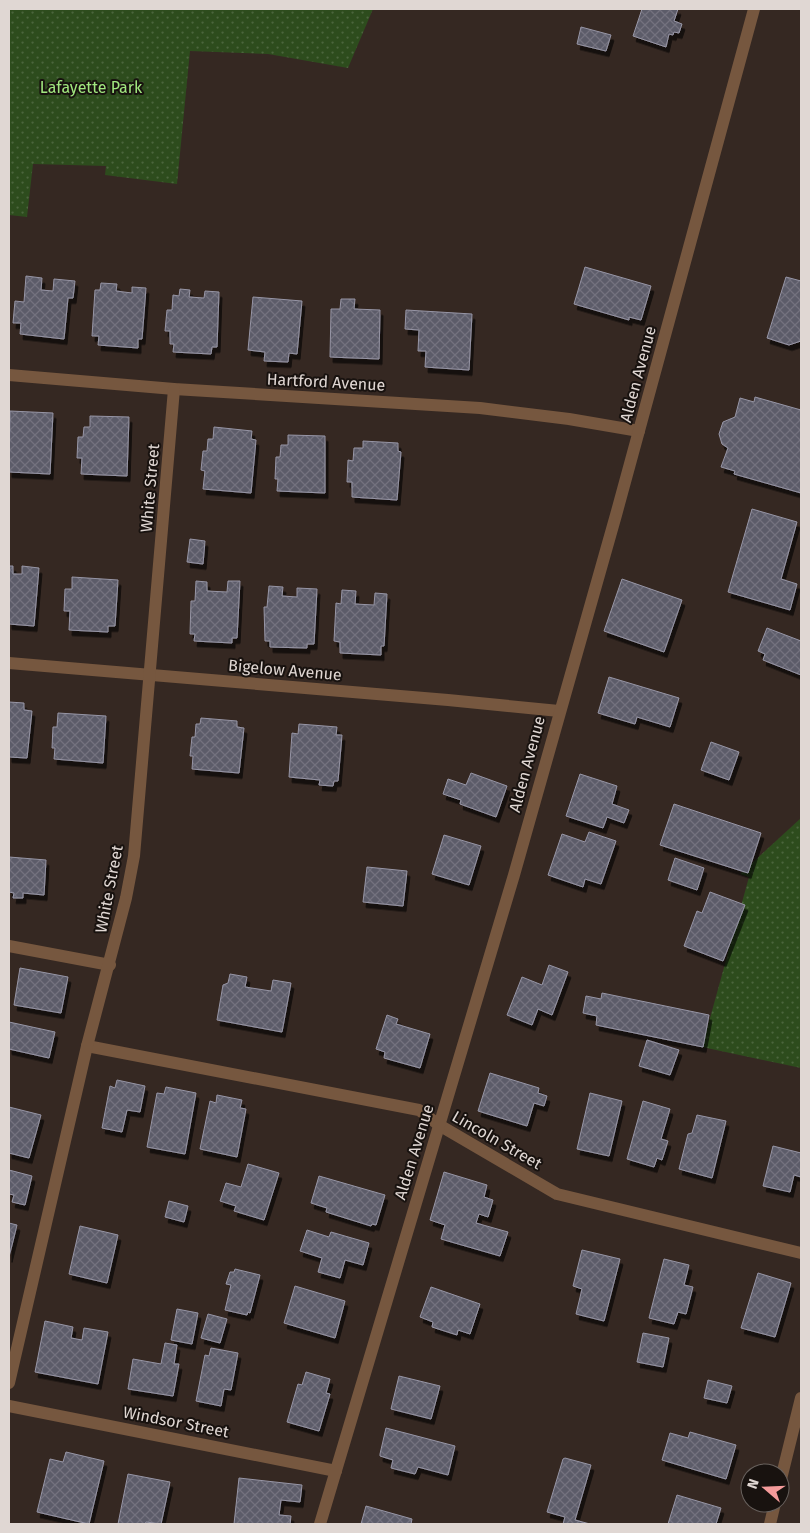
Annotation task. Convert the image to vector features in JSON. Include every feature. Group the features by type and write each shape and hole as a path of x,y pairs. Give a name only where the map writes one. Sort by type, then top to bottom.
{"street":[{"name":"Alden Avenue","path":"320,1524 514,875 558,712 639,431 754,9"},
{"name":"Hartford Avenue","path":"9,375 174,390 480,408 569,419 639,431"},
{"name":"White Street","path":"9,1383 87,1046 110,965 134,856 174,390"},
{"name":"Bigelow Avenue","path":"9,663 448,700 558,712"},
{"path":"9,946 110,965"},
{"name":"Lincoln Street","path":"87,1046 419,1110 439,1125 557,1194 801,1252"},
{"path":"785,1463 801,1398"},
{"name":"Windsor Street","path":"9,1406 336,1471"}],"green space":[{"name":"Lafayette Park","path":"9,9 373,9 348,68 268,54 190,51 177,184 105,175 106,166 33,164 27,217 9,215"},
{"path":"801,818 801,1068 702,1047 749,877 740,874"}],"building":[{"path":"642,9 678,9 674,21 682,24 679,33 669,34 666,47 633,36"},
{"path":"581,27 611,35 606,51 577,44"},
{"path":"585,267 651,286 641,320 629,317 629,320 574,304"},
{"path":"26,276 42,278 41,290 53,291 54,279 75,281 73,298 68,298 64,339 20,334 21,323 13,323 15,301 24,302"},
{"path":"786,277 801,281 801,341 789,345 767,338"},
{"path":"101,283 117,284 116,291 132,293 132,287 146,288 142,339 138,339 138,348 98,345 99,336 92,336 95,290 100,290"},
{"path":"180,289 190,290 189,297 204,298 205,291 219,292 217,347 212,347 211,354 173,352 174,344 170,344 170,331 165,331 167,310 172,310 173,295 179,296"},
{"path":"253,297 302,301 297,354 289,353 288,362 264,361 265,352 248,350"},
{"path":"341,299 355,299 354,309 380,310 379,359 330,357 331,309 340,309"},
{"path":"406,310 472,314 469,370 425,367 426,351 418,351 419,330 405,329"},
{"path":"755,397 801,410 801,493 734,474 735,471 721,467 728,448 722,444 719,434 723,422 735,417 740,398 754,402"},
{"path":"10,411 53,413 50,474 9,472"},
{"path":"90,416 129,417 127,476 81,474 82,458 77,458 78,437 83,437 84,427 90,427"},
{"path":"214,427 252,431 251,439 256,440 251,493 203,489 205,471 201,470 203,451 207,451 208,439 213,439"},
{"path":"288,435 325,436 325,493 277,491 278,479 275,479 276,457 280,457 281,445 288,445"},
{"path":"363,441 398,443 398,451 401,452 397,500 352,497 352,482 347,482 348,460 353,461 354,448 363,448"},
{"path":"752,509 797,522 781,579 797,584 790,610 728,592"},
{"path":"190,539 205,541 203,564 187,562"},
{"path":"9,566 13,566 13,574 22,574 22,566 39,568 34,626 9,624"},
{"path":"72,577 118,580 115,626 108,626 108,632 69,630 70,611 64,611 65,589 72,589"},
{"path":"622,579 682,600 664,652 604,631"},
{"path":"196,581 207,582 207,591 227,592 228,581 240,581 237,638 232,638 232,643 194,641 195,634 190,634 191,601 195,601"},
{"path":"269,586 283,587 282,596 297,597 297,588 317,589 314,644 307,644 307,648 270,647 270,641 265,641 264,607 267,607"},
{"path":"342,590 356,591 355,604 374,605 375,593 387,594 384,646 381,646 381,655 340,653 340,642 334,641 336,603 341,604"},
{"path":"767,628 801,641 801,675 763,660 765,654 758,651"},
{"path":"609,677 679,698 670,727 637,717 635,724 598,713"},
{"path":"9,702 24,703 24,710 32,711 27,758 9,757"},
{"path":"58,713 106,716 103,763 54,759 55,748 52,748 53,727 57,727"},
{"path":"201,718 237,721 237,727 244,728 239,773 192,769 193,756 190,756 192,737 195,737 196,724 200,724"},
{"path":"299,724 337,727 336,735 342,735 338,781 334,781 333,786 319,785 320,780 289,777 292,733 298,734"},
{"path":"711,742 739,752 729,780 701,770"},
{"path":"471,773 507,786 496,817 460,804 461,800 443,794 448,779 466,785"},
{"path":"580,774 617,786 612,804 629,810 624,823 607,817 603,828 566,816"},
{"path":"674,804 761,833 748,873 660,845"},
{"path":"589,832 616,841 601,884 585,879 583,887 548,875 562,834 585,842"},
{"path":"444,835 481,846 469,885 432,874"},
{"path":"9,857 46,860 44,895 23,893 23,898 13,898 14,893 9,892"},
{"path":"675,858 704,868 697,890 668,880"},
{"path":"367,867 407,871 403,906 363,902"},
{"path":"710,892 745,905 723,961 684,946 697,911 702,913"},
{"path":"549,965 568,972 552,1015 538,1009 532,1025 507,1015 522,977 542,985"},
{"path":"20,968 68,977 61,1013 14,1005"},
{"path":"230,974 247,977 245,987 271,991 273,980 291,983 282,1032 217,1020 223,985 228,983"},
{"path":"602,993 709,1015 703,1047 596,1025 597,1016 583,1013 586,996 601,999"},
{"path":"387,1015 398,1019 396,1024 430,1034 420,1068 384,1058 385,1052 376,1049"},
{"path":"9,1022 55,1032 49,1058 9,1049"},
{"path":"647,1040 679,1050 670,1075 639,1066"},
{"path":"490,1073 539,1088 538,1093 547,1096 544,1106 534,1103 527,1126 478,1111"},
{"path":"117,1080 145,1086 140,1112 127,1110 122,1132 102,1128 110,1086 115,1088"},
{"path":"166,1087 196,1093 185,1154 147,1147 157,1093 164,1094"},
{"path":"590,1093 622,1101 609,1156 577,1149"},
{"path":"217,1095 242,1100 240,1108 246,1109 237,1157 200,1149 210,1101 216,1103"},
{"path":"643,1101 670,1109 661,1139 668,1141 662,1160 657,1158 654,1167 627,1159"},
{"path":"9,1107 41,1115 29,1158 9,1153"},
{"path":"697,1115 726,1121 712,1178 679,1169 688,1134 692,1133"},
{"path":"773,1146 801,1153 801,1177 794,1175 790,1192 763,1186"},
{"path":"248,1164 279,1173 264,1220 234,1211 236,1206 220,1201 226,1183 241,1187"},
{"path":"9,1170 32,1176 25,1205 12,1202 14,1195 9,1194"},
{"path":"444,1172 487,1185 484,1197 493,1200 488,1217 479,1214 476,1223 508,1232 500,1256 441,1239 445,1225 430,1220"},
{"path":"319,1176 385,1195 376,1225 372,1224 371,1226 326,1212 327,1208 311,1203"},
{"path":"169,1201 188,1206 184,1222 165,1217"},
{"path":"9,1223 17,1225 9,1257"},
{"path":"80,1226 118,1235 107,1283 69,1274"},
{"path":"307,1230 329,1237 331,1232 369,1243 363,1265 345,1260 340,1278 318,1272 322,1258 300,1251"},
{"path":"582,1250 620,1259 604,1321 576,1314 582,1289 573,1286"},
{"path":"664,1259 689,1265 684,1285 693,1287 686,1314 678,1312 674,1324 649,1318"},
{"path":"235,1269 260,1275 250,1313 248,1312 247,1315 225,1310 231,1285 226,1284 230,1272 234,1272"},
{"path":"758,1273 791,1283 775,1337 741,1328"},
{"path":"295,1286 345,1301 335,1338 284,1323"},
{"path":"431,1287 480,1304 470,1334 458,1330 457,1335 432,1327 433,1322 420,1317"},
{"path":"177,1309 198,1313 192,1344 171,1340"},
{"path":"208,1314 227,1319 220,1343 201,1338"},
{"path":"45,1321 73,1327 71,1338 82,1340 84,1328 108,1332 98,1384 35,1372"},
{"path":"643,1333 669,1338 663,1367 637,1362"},
{"path":"165,1343 177,1345 174,1364 179,1364 173,1396 128,1389 133,1359 161,1364"},
{"path":"211,1348 238,1353 231,1390 224,1389 221,1406 196,1401 205,1355 209,1356"},
{"path":"306,1372 330,1379 326,1393 330,1394 319,1431 287,1422 298,1384 302,1385"},
{"path":"399,1376 440,1386 431,1419 391,1409"},
{"path":"708,1380 732,1386 727,1403 704,1398"},
{"path":"386,1428 455,1446 448,1475 418,1467 415,1474 391,1468 393,1460 380,1456"},
{"path":"690,1432 736,1445 726,1479 662,1460 670,1433 688,1438"},
{"path":"66,1452 104,1461 89,1524 37,1512 50,1459 63,1462"},
{"path":"563,1459 591,1465 575,1520 590,1524 563,1524 565,1517 547,1512"},
{"path":"128,1474 170,1482 161,1524 146,1522 145,1524 118,1524"},
{"path":"239,1478 302,1485 300,1502 281,1500 279,1515 291,1516 290,1524 234,1524"},
{"path":"677,1495 721,1508 716,1524 668,1524"},
{"path":"366,1506 412,1519 411,1524 361,1524"}]}
